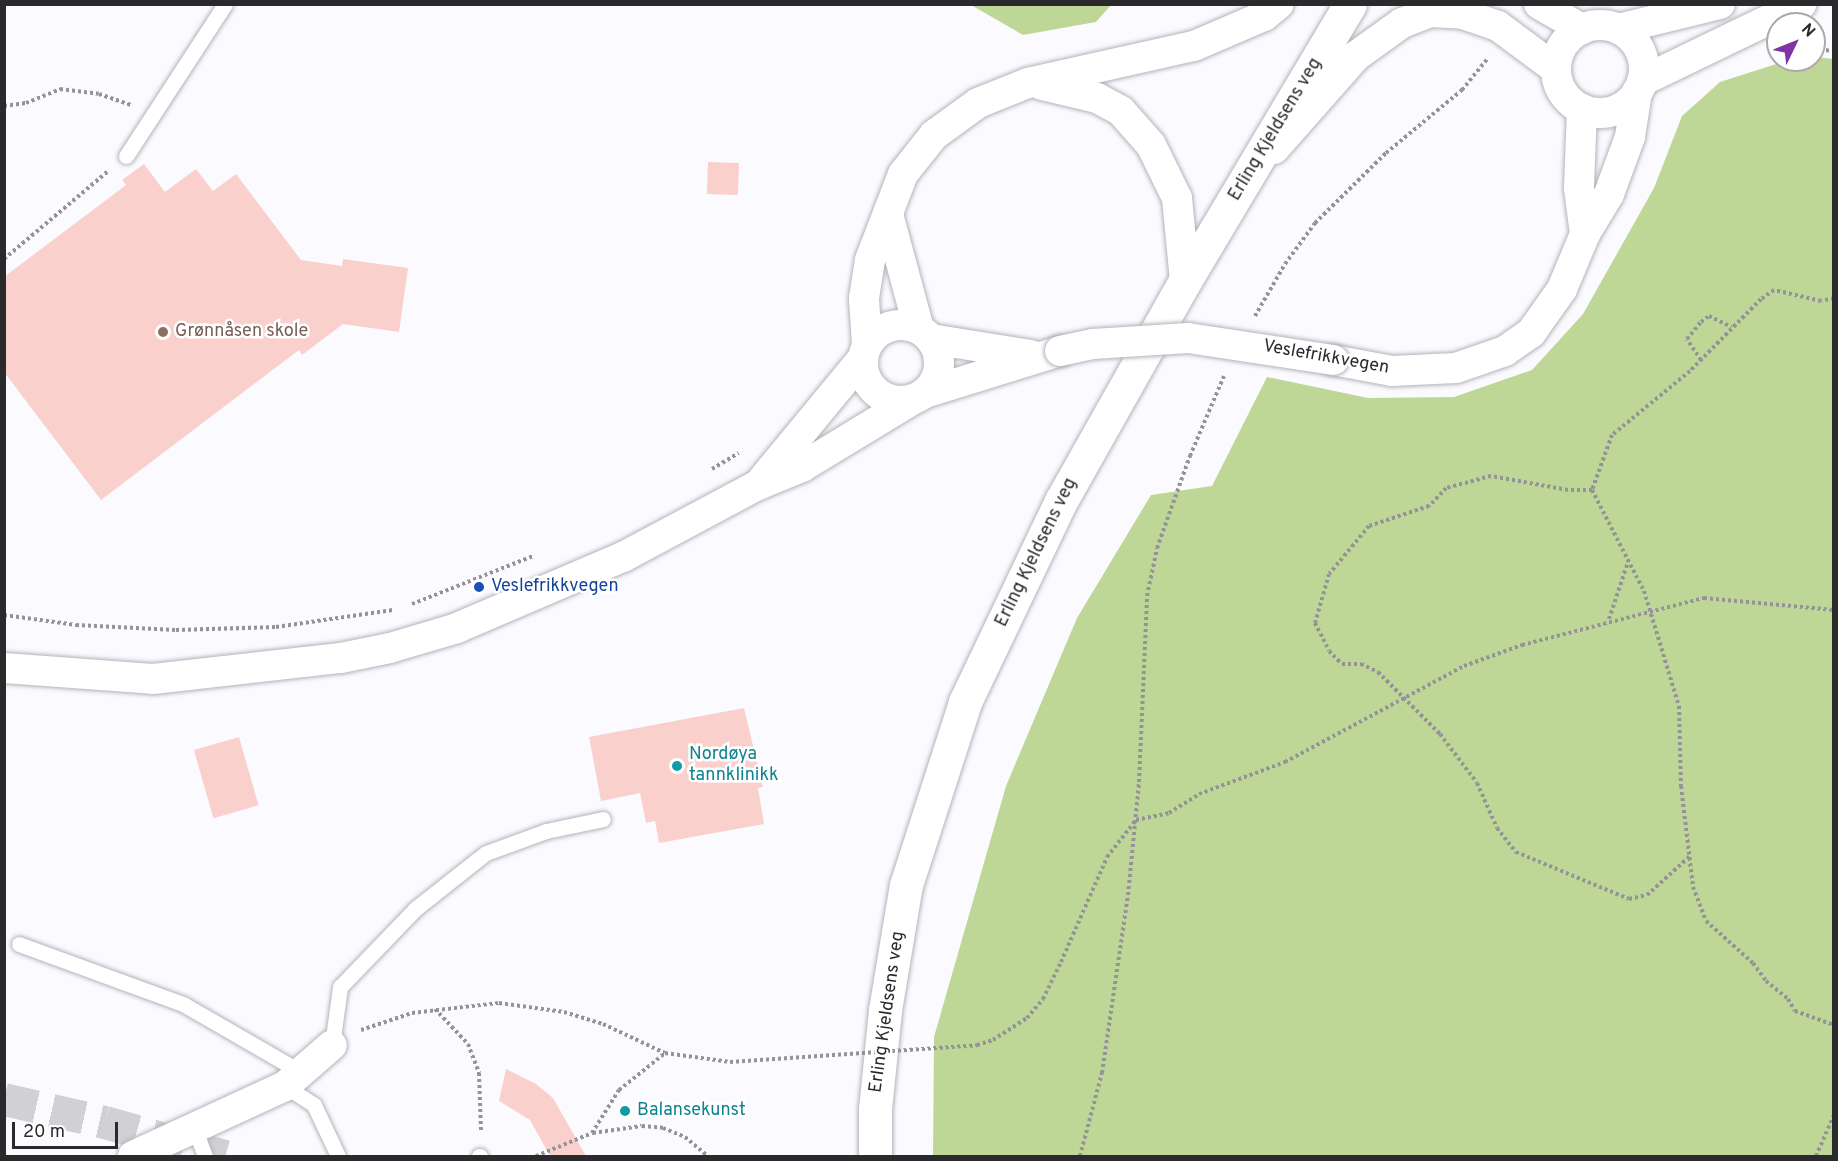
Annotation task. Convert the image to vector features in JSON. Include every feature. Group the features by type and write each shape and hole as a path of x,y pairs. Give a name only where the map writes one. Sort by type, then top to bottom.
{"highway":[{"name":"Erling Kjeldsens veg","path":"875,1156 874,1109 885,1010 906,885 965,702 1061,501 1185,281 1350,4"}],"street":[{"path":"889,218 925,334 939,367 918,396 882,397 871,387 865,352 864,298 870,260 889,218 903,174 934,135 978,103 1028,83 1194,46 1264,16 1279,4"},
{"path":"1539,4 1582,29"},
{"path":"1720,4 1618,28 1594,25 1582,29 1563,45 1556,69 1563,92 1582,109 1606,112 1624,105 1640,87 1801,4"},
{"path":"1248,178 1356,56 1415,17 1447,12 1498,26 1556,69"},
{"path":"1618,28 1629,35 1642,56 1640,87"},
{"path":"1028,83 1097,98 1121,111 1151,145 1177,198 1185,281"},
{"name":"Veslefrikkvegen","path":"4,668 153,679 341,658 390,648 457,628 623,558 756,486 802,467 918,396 1048,353 1093,344 1188,339 1392,371 1456,368 1505,351 1531,333 1549,310 1586,234 1609,194 1630,137 1640,87"},
{"path":"1582,109 1579,188 1586,234"},
{"path":"865,352 876,333 890,326 925,334"},
{"name":"Veslefrikkvegen","path":"925,334 1048,353"},
{"name":"Veslefrikkvegen","path":"756,486 865,352"},
{"path":"133,1156 200,1143 293,1079 332,1045"}],"lane":[{"path":"126,156 225,4"},
{"path":"332,1045 340,987 415,909 486,853 546,831 603,819"},
{"path":"19,944 183,1004 293,1079 314,1105 338,1156"}],"path":[{"path":"1251,325 1285,264 1315,223 1386,153 1462,90 1490,51"},
{"path":"4,106 70,89 99,94 154,113"},
{"path":"4,259 126,156"},
{"path":"1833,298 1821,301 1774,290 1732,327 1701,360 1612,435 1592,490 1644,591 1679,706 1681,786 1693,887 1706,921 1753,963 1766,981 1788,999 1795,1011 1833,1025"},
{"path":"1701,360 1687,339 1701,322 1709,316 1732,327"},
{"path":"1080,1156 1104,1061 1136,820 1143,639 1157,548 1190,456 1229,366"},
{"path":"703,474 743,451"},
{"path":"1592,490 1568,490 1491,476 1446,488 1429,506 1369,526 1329,574 1315,623 1329,651 1342,664 1361,664 1378,672 1440,734 1477,783 1497,828 1516,852 1629,899 1647,895 1690,857"},
{"path":"410,605 541,553"},
{"path":"1609,620 1628,562"},
{"path":"332,1045 376,1023 435,1009 499,1003 564,1012 603,1024 665,1053 730,1062 977,1045 993,1040 1027,1018 1043,999 1107,857 1136,820 1169,813 1199,794 1285,762 1404,696 1473,662 1609,620 1704,598 1833,610"},
{"path":"4,615 76,625 176,630 276,627 399,609"},
{"path":"435,1009 468,1044 479,1073 480,1156"},
{"path":"592,1133 619,1090 665,1053"},
{"path":"1816,1156 1833,1115"},
{"path":"536,1156 592,1133 642,1126 663,1128 685,1137 708,1156"}],"green space":[{"path":"971,5 1111,5 1096,22 1023,35"},
{"path":"1826,58 1834,59 1833,1156 933,1156 934,1037 1006,786 1077,618 1151,495 1212,486 1267,377 1368,398 1454,397 1532,370 1583,314 1654,188 1682,116 1720,82 1766,67 1766,72 1826,72"}],"building":[{"path":"708,162 739,163 738,195 707,194"},
{"name":"Grønnåsen skole","path":"144,164 165,192 196,169 213,191 236,174 301,260 342,266 343,259 408,268 399,332 343,324 302,355 299,350 101,500 4,372 4,277 126,185 122,180"},
{"name":"Nordøya tannklinikk","path":"744,708 763,787 758,788 764,824 659,843 655,821 646,823 640,793 601,801 589,737"},
{"path":"239,737 259,805 213,818 194,750"},
{"path":"506,1069 536,1084 553,1098 586,1156 550,1156 530,1120 499,1101"}],"tunnel":[{"path":"4,1099 105,1122 225,1156"}],"place":[{"name":"Grønnåsen skole","path":"163,332"},
{"name":"Veslefrikkvegen","path":"479,587"},
{"name":"Nordøya tannklinikk","path":"677,766"},
{"name":"Balansekunst","path":"625,1111"}]}
